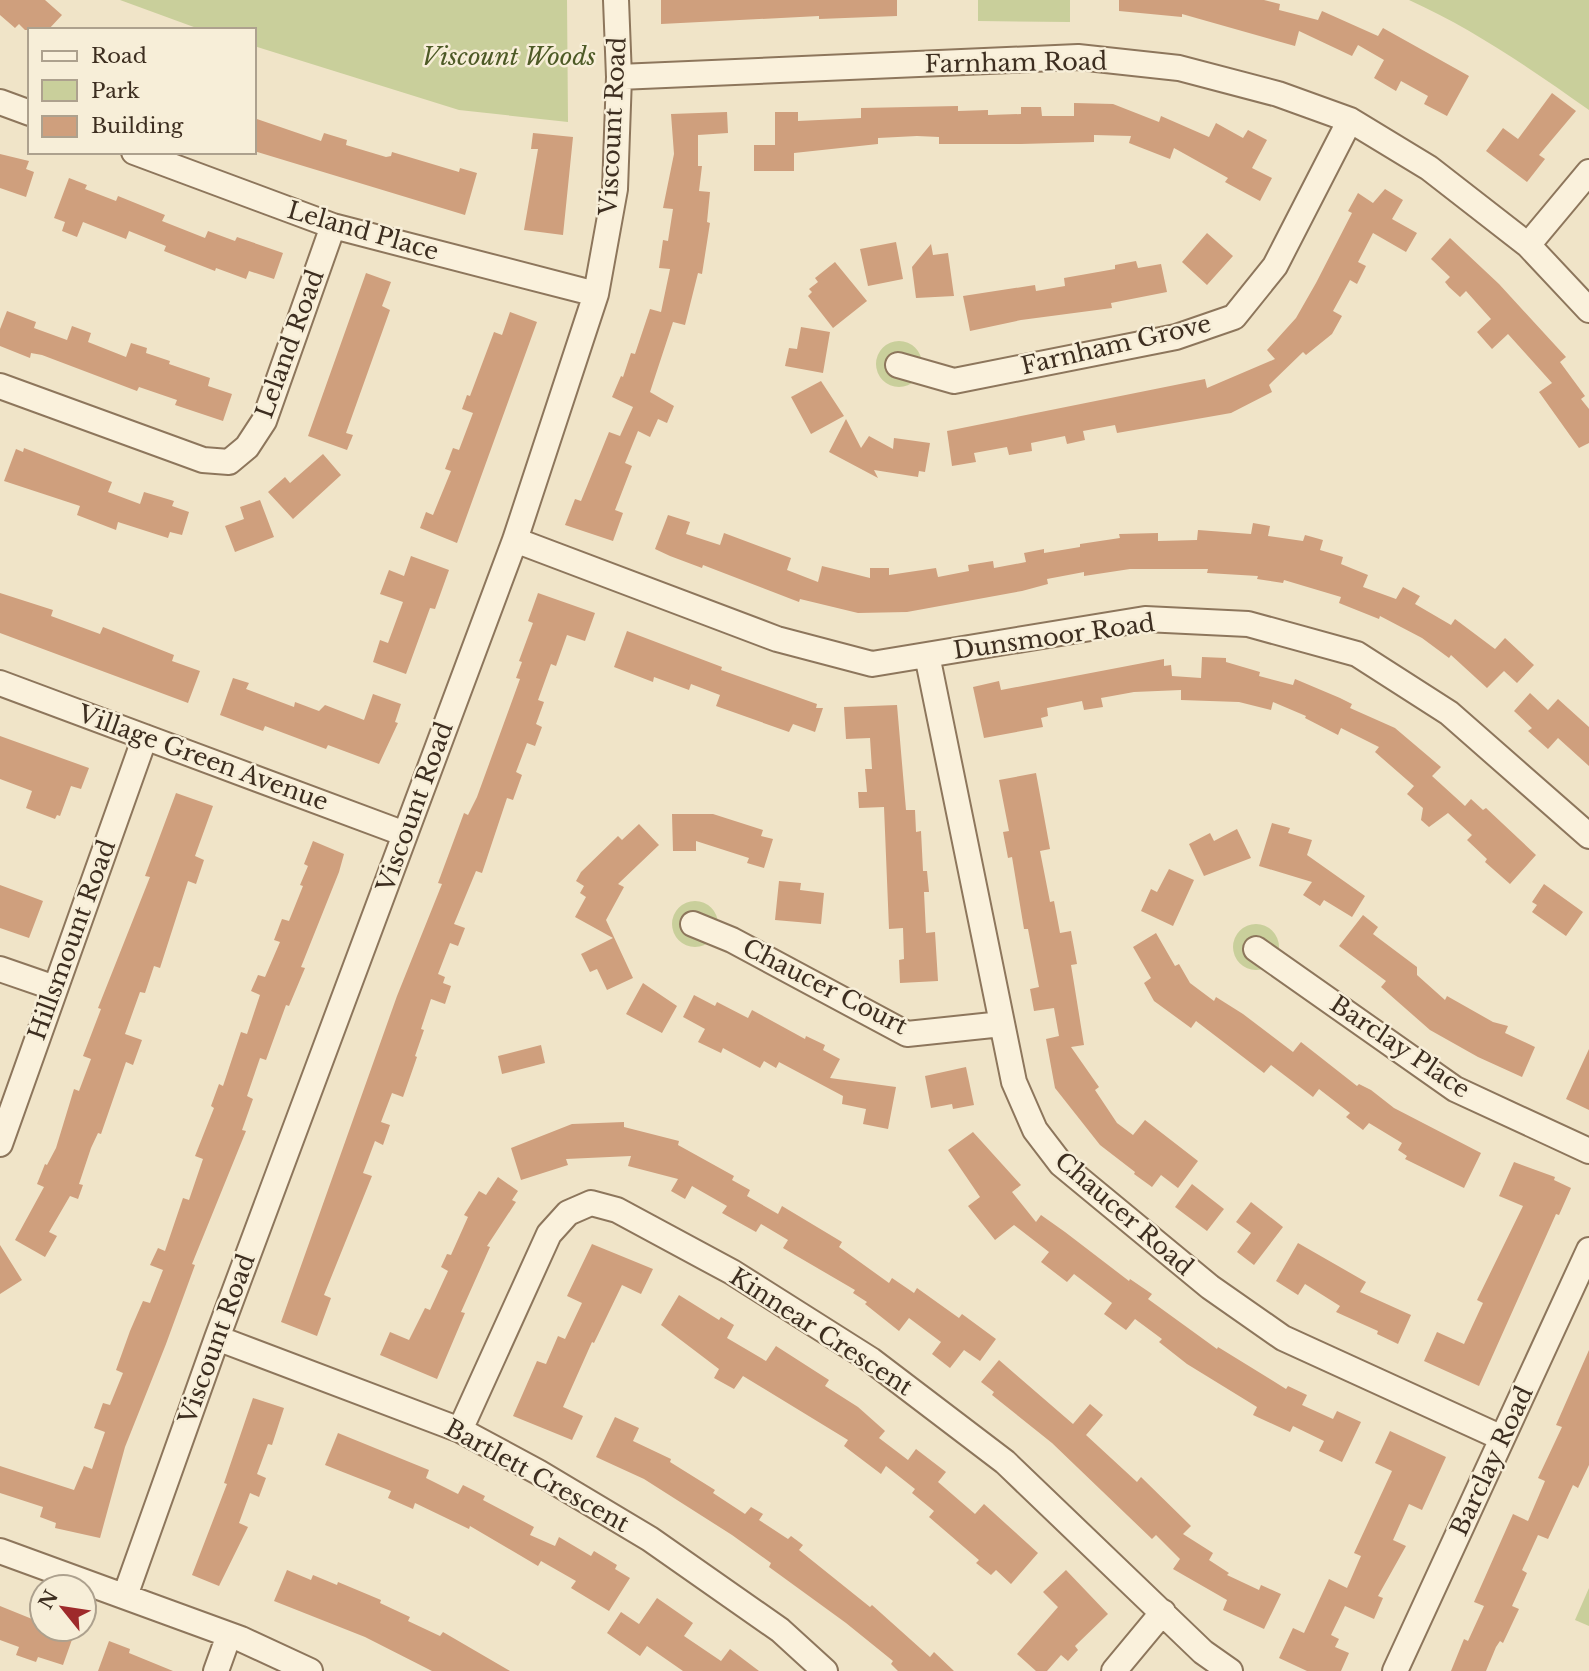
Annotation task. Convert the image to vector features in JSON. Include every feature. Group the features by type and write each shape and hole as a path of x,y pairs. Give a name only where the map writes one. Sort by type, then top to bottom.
{"street":[{"name":"Viscount Road","path":"125,1596 217,1338 515,540 596,294 615,189 619,77 616,0"},
{"name":"Farnham Road","path":"619,77 1077,57 1179,68 1279,94 1350,120 1429,168 1528,245 1589,310"},
{"path":"0,102 28,112"},
{"name":"Farnham Grove","path":"898,365 954,381 1175,337 1234,317 1275,266 1350,120"},
{"name":"Leland Place","path":"139,154 333,226 596,294"},
{"path":"1528,245 1589,172"},
{"name":"Leland Road","path":"0,386 203,460 229,462 247,447 264,421 333,226"},
{"name":"Dunsmoor Road","path":"515,540 777,639 872,664 1145,620 1248,624 1260,627 1357,654 1449,713 1589,836"},
{"name":"Chaucer Road","path":"927,655 1014,1082 1035,1130 1072,1173 1210,1287 1283,1338 1502,1438"},
{"name":"Village Green Avenue","path":"0,683 405,834"},
{"name":"Hillsmount Road","path":"0,1144 145,737"},
{"name":"Chaucer Court","path":"693,924 732,940 907,1034 1002,1024"},
{"name":"Barclay Place","path":"1256,948 1455,1089 1589,1151"},
{"path":"0,969 55,988"},
{"name":"Kinnear Crescent","path":"460,1430 550,1234 568,1213 591,1203 617,1210 732,1272 871,1360 1005,1462 1203,1652 1230,1671"},
{"name":"Barclay Road","path":"1395,1671 1589,1250"},
{"name":"Bartlett Crescent","path":"217,1338 460,1430 538,1472 650,1539 780,1630 825,1671"},
{"path":"0,1551 229,1635 310,1671"},
{"path":"1114,1671 1163,1612"},
{"path":"216,1671 229,1635"}],"green space":[{"name":"Viscount Woods","path":"120,0 567,0 568,122 459,110 256,47 256,28 197,28"},
{"path":"978,0 1070,0 1070,22 978,21"},
{"path":"1409,0 1589,0 1589,110 1479,37"},
{"path":"899,341 915,348 922,364 915,380 899,387 883,380 876,364 883,348"},
{"path":"695,901 711,908 718,924 711,940 695,947 679,940 672,924 679,908"},
{"path":"1256,924 1272,931 1279,947 1272,963 1256,970 1240,963 1233,947 1240,931"},
{"path":"1589,1588 1589,1626 1575,1620"}],"building":[{"path":"0,0 45,0 62,15 50,28 25,30 19,24 15,28 0,15"},
{"path":"661,0 897,0 897,16 819,19 819,16 661,24"},
{"path":"1119,0 1264,0 1280,4 1279,10 1318,20 1322,11 1378,36 1383,28 1469,76 1447,116 1424,104 1428,96 1401,81 1396,91 1374,78 1384,60 1358,45 1352,56 1299,31 1295,46 1182,14 1182,17 1119,11"},
{"path":"1552,93 1576,111 1539,155 1545,159 1527,182 1486,151 1503,128 1518,139"},
{"path":"1074,103 1113,104 1159,122 1161,116 1209,137 1216,123 1243,138 1248,130 1267,140 1252,168 1272,178 1260,201 1225,182 1228,178 1174,148 1170,159 1129,143 1131,136 1094,135 1094,142 1021,144 939,144 939,137 917,136 878,138 878,144 794,153 794,171 754,171 754,145 775,145 775,112 798,112 798,121 861,118 861,108 958,106 958,111 988,110 988,115 1021,114 1021,107 1041,107 1042,116 1074,116"},
{"path":"727,112 728,133 698,135 698,166 702,166 699,191 710,192 707,222 710,223 702,274 698,273 685,325 673,322 650,392 674,406 667,423 658,419 650,437 638,431 625,463 632,466 615,510 623,513 613,541 565,525 575,499 581,501 609,432 620,436 633,407 612,397 621,376 623,377 631,353 635,354 650,309 661,312 670,269 659,268 663,240 668,241 673,209 663,208 674,154 671,114"},
{"path":"256,119 321,141 324,133 347,140 346,145 386,157 391,156 392,152 459,172 460,168 477,173 465,215 256,152"},
{"path":"533,133 573,137 563,235 524,230 538,149 531,149"},
{"path":"0,154 29,161 26,169 34,172 26,197 0,188"},
{"path":"69,178 87,185 85,189 116,201 118,196 165,215 162,221 205,238 208,231 235,241 237,237 283,253 274,279 249,271 246,279 216,268 215,271 164,251 166,246 129,231 126,239 83,222 77,237 62,231 65,222 54,218"},
{"path":"1385,189 1403,200 1392,219 1417,233 1406,252 1373,233 1358,262 1366,266 1357,284 1350,280 1333,311 1342,316 1332,334 1306,355 1303,352 1269,385 1272,392 1231,413 1117,433 1115,425 1083,431 1085,440 1067,444 1065,436 1031,443 1032,451 1009,455 1007,447 974,453 976,462 952,466 947,431 1205,379 1207,388 1275,359 1267,350 1296,318 1352,213 1348,211 1358,193 1373,203"},
{"path":"1207,233 1233,256 1207,285 1182,262"},
{"path":"1450,238 1499,284 1566,357 1560,362 1585,396 1581,399 1589,409 1589,443 1579,448 1539,392 1552,383 1508,334 1492,349 1477,332 1491,319 1466,291 1460,297 1449,287 1445,282 1450,277 1431,259"},
{"path":"896,242 903,279 868,286 860,249"},
{"path":"931,244 933,255 948,253 954,296 916,298 912,267"},
{"path":"1136,261 1138,268 1161,264 1167,292 1111,303 1112,308 1021,320 970,331 963,296 1035,285 1036,291 1065,286 1064,278 1115,269 1115,265"},
{"path":"835,262 867,301 833,328 808,296 812,292 809,289 818,282 815,278"},
{"path":"366,273 391,282 382,306 390,310 346,433 353,435 347,450 308,436"},
{"path":"7,311 36,322 34,328 67,340 72,326 91,333 88,342 126,357 131,343 147,348 146,353 170,361 169,364 210,378 208,386 232,394 223,421 175,405 177,400 139,387 137,391 42,355 31,353 30,358 0,346 0,329"},
{"path":"510,312 537,322 457,543 420,528 426,512 433,515 451,471 445,469 453,448 459,450 473,413 462,409 467,395 470,396 494,332 502,335"},
{"path":"801,327 830,332 823,373 785,366 789,348 797,349"},
{"path":"821,381 844,416 811,434 791,397"},
{"path":"846,419 861,448 869,436 893,449 894,438 930,443 925,472 919,471 918,477 874,470 878,478 829,452"},
{"path":"24,448 112,482 108,492 140,504 144,492 174,501 172,506 189,512 182,535 170,532 168,538 118,522 116,530 77,515 80,506 4,481 16,449 23,452"},
{"path":"323,454 341,475 293,519 268,492 285,477 290,483"},
{"path":"260,500 274,537 235,552 225,526 244,519 240,507"},
{"path":"668,515 690,522 686,534 720,545 724,533 791,558 787,570 818,582 822,566 870,578 870,568 889,568 889,575 936,568 938,577 969,571 968,565 993,561 994,568 1026,562 1024,553 1044,549 1044,553 1080,547 1080,544 1120,538 1119,534 1158,533 1158,541 1197,540 1198,530 1251,534 1253,523 1270,526 1268,536 1303,541 1305,535 1323,540 1320,550 1343,557 1341,564 1368,575 1363,587 1396,599 1403,587 1420,596 1415,604 1451,625 1455,619 1495,649 1505,638 1534,665 1517,683 1504,671 1487,688 1451,655 1449,658 1422,638 1380,616 1379,619 1339,603 1341,597 1284,580 1283,583 1257,579 1258,576 1207,573 1208,569 1130,569 1084,576 1084,572 1047,579 1048,584 1022,591 907,612 858,613 800,599 799,602 655,549"},
{"path":"411,556 449,570 435,609 430,608 406,674 373,662 380,640 388,643 403,602 380,594 389,570 404,576"},
{"path":"0,593 53,610 51,616 100,634 103,627 174,655 172,661 200,671 188,703 0,633"},
{"path":"538,593 595,613 585,641 567,635 556,666 551,664 538,700 544,702 536,724 542,727 535,746 527,743 516,772 522,775 513,800 507,798 482,873 476,871 454,924 465,928 458,946 450,943 438,974 445,977 443,983 451,986 445,1004 431,999 421,1029 424,1030 415,1056 417,1057 403,1097 392,1093 381,1122 390,1125 383,1145 375,1141 363,1173 372,1176 324,1295 331,1298 317,1336 281,1322 397,996 442,884 438,883 464,813 468,815 477,797 520,679 516,678 522,662 519,661 533,623 528,621"},
{"path":"627,631 722,667 721,670 817,704 816,708 823,708 815,732 793,724 789,732 716,706 720,695 691,684 689,690 654,677 653,682 614,667"},
{"path":"1202,657 1226,658 1226,662 1260,672 1259,676 1293,685 1295,679 1340,698 1352,704 1350,708 1395,728 1441,767 1432,776 1465,806 1471,799 1483,810 1486,808 1536,855 1510,884 1485,862 1487,859 1467,840 1472,835 1448,813 1429,827 1421,820 1423,808 1407,794 1414,786 1375,752 1379,747 1341,728 1338,735 1305,718 1306,716 1273,702 1271,710 1239,702 1181,700 1181,690 1134,692 1101,698 1103,707 1084,710 1082,701 1047,708 1048,716 1041,718 1043,727 984,738 973,687 999,681 1001,690 1164,659 1164,666 1171,665 1172,676 1201,678"},
{"path":"233,678 249,683 246,689 294,707 295,702 319,711 325,705 364,720 373,694 401,704 395,722 398,723 379,764 328,745 326,749 265,726 263,731 220,715"},
{"path":"1530,693 1548,710 1558,699 1589,727 1589,766 1558,738 1548,749 1528,731 1532,728 1514,711"},
{"path":"897,705 906,810 915,810 916,832 921,831 923,871 927,871 929,892 924,892 926,933 935,932 938,981 900,983 899,960 904,959 903,928 889,929 884,807 859,808 858,792 867,792 865,769 872,769 870,738 846,739 844,707"},
{"path":"0,736 89,768 81,789 71,786 60,816 57,815 55,819 26,808 32,791 0,779"},
{"path":"1036,773 1050,849 1040,851 1050,902 1054,901 1060,933 1071,931 1077,964 1071,965 1084,1045 1071,1047 1099,1087 1095,1090 1117,1123 1133,1135 1145,1120 1198,1161 1178,1188 1161,1175 1152,1187 1134,1174 1135,1172 1100,1145 1055,1088 1046,1039 1059,1036 1054,1008 1034,1011 1030,989 1039,987 1028,929 1024,929 1012,857 1008,858 1003,832 1009,831 999,780"},
{"path":"176,793 213,806 195,856 204,860 196,884 188,881 160,968 154,966 145,993 140,992 125,1034 142,1040 133,1065 126,1062 101,1134 98,1133 91,1148 79,1184 83,1185 78,1199 70,1196 49,1232 57,1236 45,1257 15,1240 44,1187 37,1184 45,1164 47,1165 56,1148 74,1089 79,1091 91,1059 83,1056 101,1009 98,1008 150,877 145,876"},
{"path":"672,814 713,814 763,830 761,836 773,839 764,868 747,863 749,858 696,841 696,851 673,851"},
{"path":"1272,823 1290,828 1288,833 1312,840 1307,855 1365,896 1352,917 1324,900 1320,906 1303,895 1312,882 1259,866"},
{"path":"639,824 659,845 618,884 624,887 606,920 633,978 607,990 597,969 590,972 581,954 613,938 575,917 586,897 580,893 584,886 576,881 581,872 618,836 622,840"},
{"path":"1237,829 1251,858 1204,876 1189,844 1210,833 1214,841"},
{"path":"313,841 344,854 339,872 301,967 305,968 289,1006 286,1005 266,1060 260,1058 247,1096 253,1099 242,1130 246,1131 192,1264 195,1265 125,1447 100,1538 55,1528 56,1523 40,1517 43,1507 0,1493 0,1466 74,1490 84,1466 92,1469 105,1432 94,1428 103,1403 110,1405 123,1373 116,1370 143,1301 150,1303 163,1270 150,1265 158,1248 165,1251 183,1198 189,1200 203,1159 195,1156 214,1108 211,1106 219,1084 223,1086 241,1032 247,1034 260,995 251,991 258,975 265,977 280,942 274,940 282,919 289,921 303,886 300,885 308,866 304,864"},
{"path":"1169,869 1194,880 1173,926 1141,911 1151,889 1157,892"},
{"path":"779,881 801,883 800,890 824,893 821,924 775,920"},
{"path":"1544,884 1583,912 1566,936 1532,912 1537,905 1532,902"},
{"path":"0,885 43,901 29,938 0,928"},
{"path":"1363,915 1378,927 1373,934 1417,967 1417,975 1445,1000 1447,996 1493,1022 1508,1026 1505,1033 1535,1047 1522,1077 1478,1057 1430,1030 1381,987 1386,981 1339,946"},
{"path":"1156,933 1175,966 1179,964 1190,983 1214,1001 1216,997 1243,1014 1293,1052 1301,1042 1357,1086 1359,1084 1371,1090 1394,1108 1481,1153 1464,1188 1405,1159 1407,1156 1398,1150 1402,1143 1369,1123 1363,1130 1346,1117 1350,1113 1319,1089 1313,1097 1271,1065 1264,1073 1196,1021 1191,1028 1154,1001 1144,983 1151,978 1133,947"},
{"path":"643,983 677,1006 662,1033 626,1014"},
{"path":"694,995 715,1006 717,1002 748,1018 752,1010 805,1039 806,1036 825,1045 823,1050 840,1059 830,1078 896,1087 888,1129 863,1124 866,1109 842,1104 843,1096 779,1062 776,1068 764,1061 760,1068 723,1048 721,1053 698,1042 705,1029 683,1017"},
{"path":"541,1045 545,1063 502,1074 498,1056"},
{"path":"1589,1049 1589,1110 1566,1099"},
{"path":"966,1067 974,1105 953,1109 952,1104 931,1108 925,1076"},
{"path":"624,1122 624,1127 679,1141 678,1145 734,1176 732,1180 750,1190 747,1196 778,1214 782,1206 842,1242 839,1247 889,1283 892,1278 914,1293 917,1288 959,1318 962,1314 996,1339 980,1361 964,1350 950,1368 932,1354 941,1342 909,1318 899,1331 853,1293 855,1290 783,1248 788,1240 761,1224 756,1232 722,1213 727,1206 692,1186 685,1199 671,1191 678,1179 628,1166 631,1156 566,1159 568,1165 521,1180 511,1148 572,1124"},
{"path":"973,1132 1021,1185 1012,1192 1036,1222 1041,1215 1129,1281 1130,1279 1152,1294 1148,1299 1217,1349 1218,1347 1286,1389 1288,1386 1307,1395 1302,1405 1333,1419 1337,1411 1361,1422 1342,1462 1319,1451 1324,1441 1293,1426 1290,1432 1253,1415 1257,1407 1187,1364 1159,1342 1162,1339 1135,1319 1126,1330 1104,1314 1112,1303 1074,1274 1067,1282 1041,1262 1049,1252 1014,1225 995,1240 968,1206 980,1197 948,1150"},
{"path":"1514,1162 1555,1177 1554,1180 1571,1188 1559,1215 1556,1214 1479,1386 1424,1361 1437,1332 1464,1344 1483,1303 1477,1300 1523,1206 1499,1196"},
{"path":"498,1177 518,1191 512,1200 516,1202 487,1246 490,1247 461,1312 465,1313 437,1379 380,1355 390,1332 409,1340 425,1308 430,1310 448,1271 441,1267 447,1254 451,1255 468,1217 464,1215 479,1191 486,1195"},
{"path":"1192,1184 1224,1209 1207,1231 1175,1207"},
{"path":"1251,1202 1283,1227 1254,1265 1237,1252 1251,1233 1236,1222"},
{"path":"1298,1243 1366,1282 1360,1292 1411,1315 1398,1344 1377,1334 1378,1331 1336,1312 1340,1306 1305,1284 1298,1295 1276,1281"},
{"path":"592,1244 653,1269 641,1294 622,1285 594,1343 592,1342 563,1407 583,1416 572,1440 513,1416 537,1361 546,1364 558,1336 565,1339 582,1303 567,1296"},
{"path":"0,1245 22,1280 0,1294"},
{"path":"679,1295 719,1320 721,1317 734,1325 727,1338 766,1361 776,1346 829,1380 825,1386 858,1407 885,1431 879,1438 908,1460 916,1449 946,1472 938,1482 975,1514 984,1504 1038,1553 1011,1584 996,1570 991,1575 976,1563 979,1560 929,1517 934,1511 912,1493 915,1489 886,1466 881,1474 844,1446 848,1440 743,1376 734,1389 714,1378 719,1369 661,1325"},
{"path":"1589,1350 1589,1465 1578,1488 1573,1485 1548,1539 1538,1535 1522,1570 1527,1573 1512,1606 1519,1609 1503,1643 1500,1641 1496,1647 1486,1671 1451,1671 1464,1639 1468,1641 1484,1606 1474,1602 1513,1514 1528,1521 1545,1481 1538,1478 1562,1427 1556,1425"},
{"path":"999,1360 1073,1424 1090,1404 1103,1415 1086,1435 1137,1482 1141,1477 1191,1526 1183,1534 1213,1553 1209,1560 1229,1573 1227,1575 1259,1590 1261,1585 1281,1594 1264,1629 1223,1610 1227,1600 1173,1569 1180,1559 1156,1535 1152,1539 1052,1443 992,1395 994,1392 981,1382"},
{"path":"253,1398 284,1408 272,1445 268,1444 257,1474 266,1478 259,1497 250,1493 239,1523 248,1527 219,1586 192,1575 227,1484 224,1483"},
{"path":"615,1417 639,1428 633,1441 671,1459 670,1462 715,1490 713,1493 745,1514 751,1507 763,1514 759,1520 788,1539 791,1536 803,1545 799,1550 870,1607 872,1605 930,1657 934,1652 954,1671 898,1671 891,1664 893,1661 769,1567 771,1563 732,1535 644,1479 596,1457"},
{"path":"1390,1431 1446,1457 1422,1510 1409,1504 1393,1540 1406,1546 1378,1596 1383,1598 1374,1619 1345,1606 1331,1635 1339,1639 1335,1647 1349,1653 1341,1671 1307,1671 1279,1658 1293,1628 1304,1633 1329,1579 1347,1588 1361,1556 1354,1553 1392,1471 1375,1463"},
{"path":"338,1433 429,1470 426,1478 458,1494 463,1485 485,1496 483,1500 534,1527 530,1535 555,1546 559,1537 591,1556 594,1551 617,1565 615,1569 630,1578 609,1611 571,1588 576,1581 541,1561 538,1566 470,1526 469,1529 415,1503 413,1509 388,1498 391,1491 325,1465"},
{"path":"287,1570 311,1580 313,1575 337,1585 338,1582 381,1600 380,1603 410,1617 408,1621 440,1636 443,1632 510,1671 432,1671 365,1637 274,1601"},
{"path":"1066,1570 1108,1614 1075,1646 1078,1650 1068,1661 1061,1655 1047,1671 1036,1671 1017,1654 1058,1607 1043,1592"},
{"path":"657,1598 693,1623 684,1636 721,1661 730,1649 759,1671 683,1671 647,1646 640,1656 607,1633 621,1612 639,1624"},
{"path":"0,1606 28,1617 28,1643 71,1643 63,1665 38,1657 36,1662 16,1655 19,1647 0,1640"},
{"path":"109,1641 130,1649 129,1653 173,1671 98,1671"}]}
